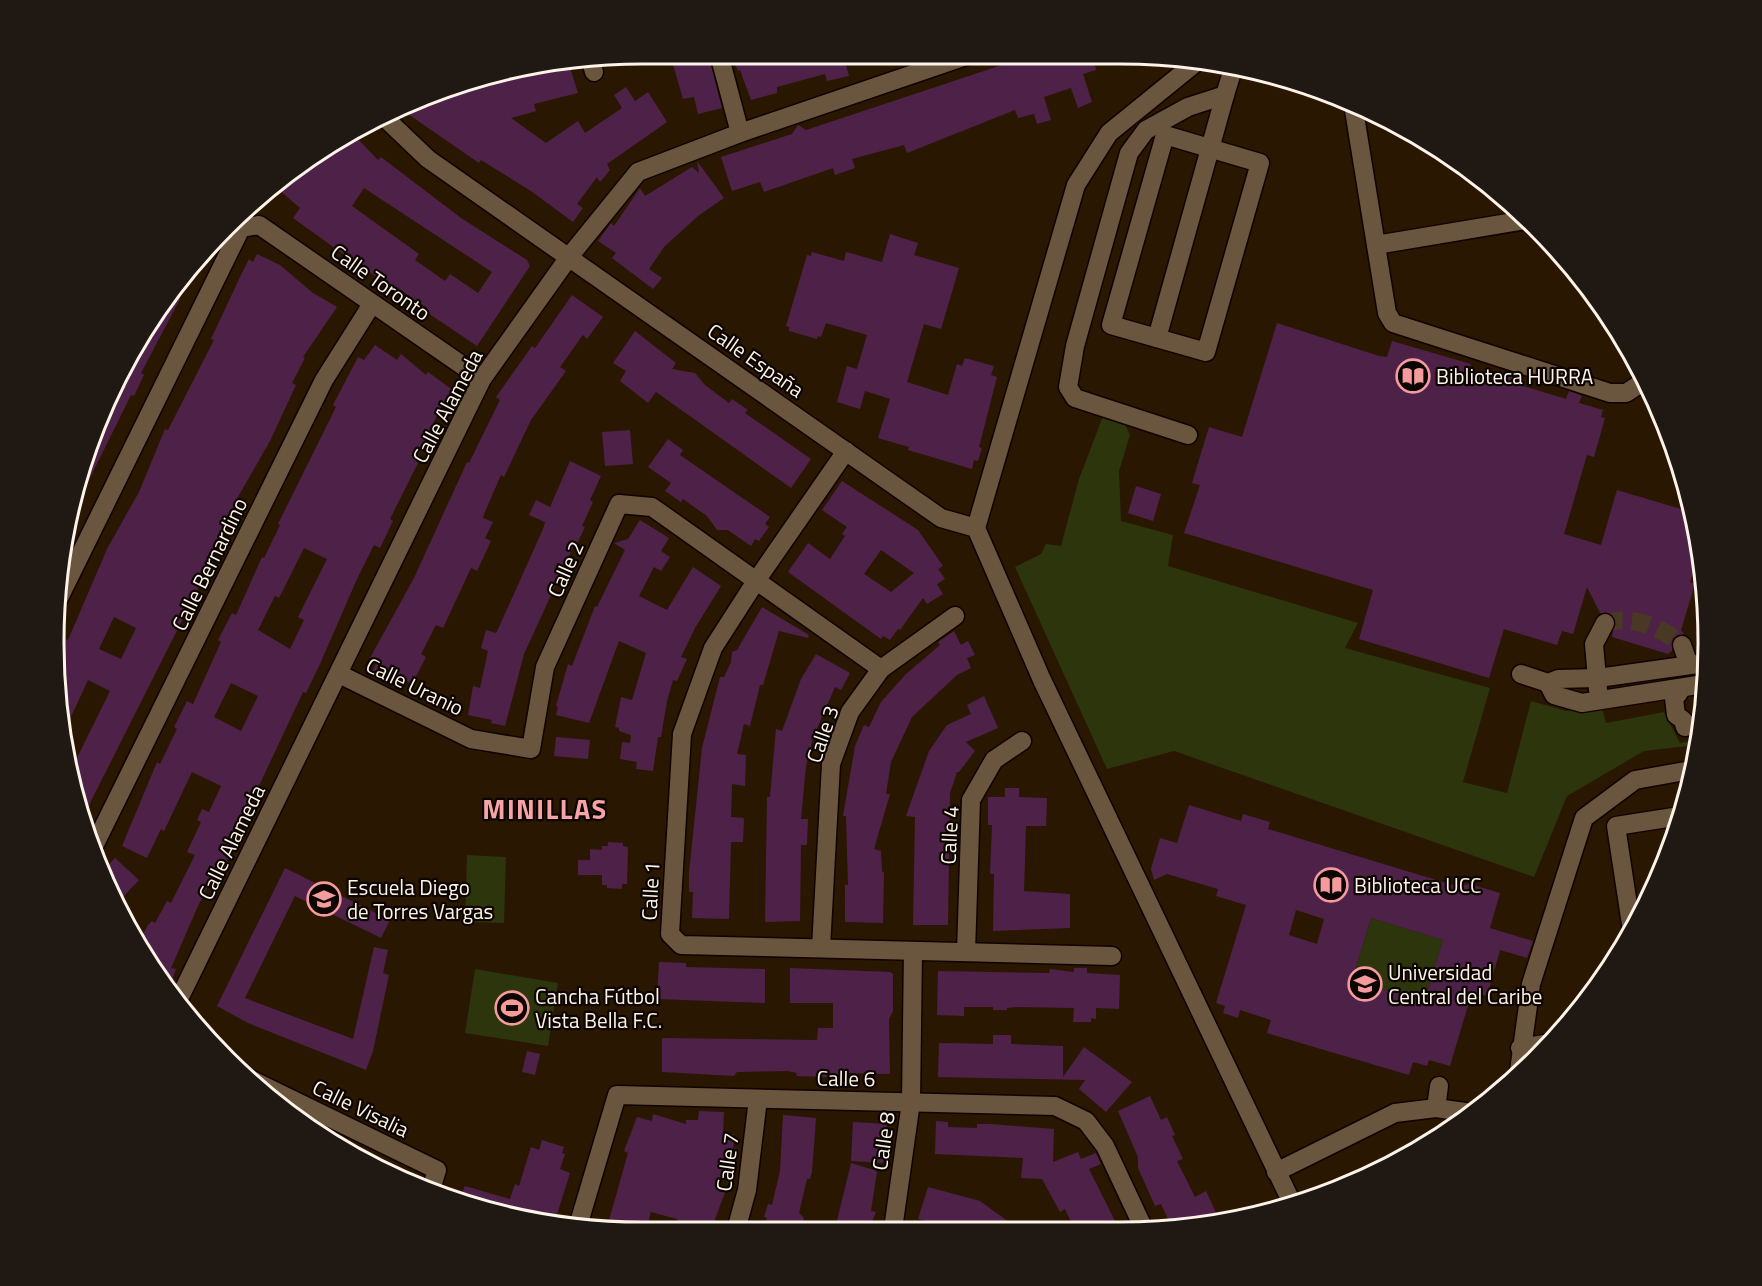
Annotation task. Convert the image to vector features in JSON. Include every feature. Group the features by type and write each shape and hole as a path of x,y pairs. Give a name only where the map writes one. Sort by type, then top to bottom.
{"street":[{"path":"722,64 740,133"},
{"name":"Calle Alameda","path":"182,992 482,379 569,257 638,172 740,133 943,64"},
{"path":"1189,68 1109,134 1076,185 976,528 1042,680 1288,1196"},
{"path":"1157,338 1231,76"},
{"path":"1188,435 1075,399 1068,387 1075,346 1129,153 1146,130 1188,107 1225,94"},
{"path":"1355,115 1387,313 1394,323 1610,393 1626,393 1637,386"},
{"name":"Calle España","path":"390,123 428,159 941,518 976,528"},
{"path":"1165,135 1210,147 1260,163 1206,352 1111,325 1165,135"},
{"path":"1376,245 1515,222"},
{"name":"Calle Toronto","path":"68,580 241,228 259,225 482,379"},
{"name":"Calle Bernardino","path":"98,837 324,380 372,304"},
{"name":"Calle 1","path":"846,451 756,581 713,648 682,734 670,934 681,945 1112,956"},
{"name":"Calle 2","path":"471,739 531,749 545,667 619,504 652,507 756,581"},
{"path":"756,581 881,669"},
{"name":"Calle 3","path":"821,948 831,764 850,712 881,669 955,616"},
{"path":"1599,700 1594,644 1605,623"},
{"path":"1682,645 1692,665"},
{"path":"1521,674 1548,683 1558,679 1598,678 1692,665"},
{"path":"1680,690 1692,665"},
{"name":"Calle Uranio","path":"339,674 471,739"},
{"path":"1548,683 1554,695 1582,703 1696,686"},
{"path":"1680,690 1684,698 1685,727 1692,725"},
{"name":"Calle 4","path":"966,952 972,800 994,760 1023,741"},
{"path":"1519,1060 1531,984 1584,818 1635,780 1683,771"},
{"path":"1629,915 1616,826 1671,817"},
{"name":"Calle 8","path":"894,1222 911,1102 913,951"},
{"path":"1520,1048 1534,1046"},
{"path":"1436,1108 1439,1086"},
{"name":"Calle Visalia","path":"282,1095 436,1170 433,1181"},
{"name":"Calle 6","path":"580,1218 617,1095 1055,1106 1086,1121 1105,1146 1140,1221"},
{"name":"Calle 7","path":"738,1222 747,1190 758,1099"},
{"path":"1276,1172 1395,1113 1436,1108 1458,1111"}],"green space":[{"path":"1103,416 1124,422 1130,435 1119,471 1121,521 1173,535 1168,566 1358,623 1345,648 1490,688 1463,782 1507,793 1531,701 1566,711 1602,707 1606,723 1664,712 1680,743 1689,741 1688,746 1644,751 1567,796 1534,877 1174,751 1107,769 1015,567 1041,554 1046,544 1061,546 1079,479"},
{"path":"467,855 506,857 504,923 465,922"},
{"path":"1371,918 1443,940 1424,1002 1352,980"},
{"name":"Cancha Fútbol Vista Bella F.C.","path":"475,969 558,983 548,1046 465,1033"}],"building":[{"path":"673,64 711,64 722,108 698,114 694,97 683,99"},
{"path":"735,64 850,64 846,65 849,76 827,81 825,74 777,87 777,93 751,100 740,70 738,71"},
{"path":"1098,64 1095,65 1096,70 1083,74 1092,102 1078,108 1071,88 1044,97 1051,120 1037,124 1034,114 1018,118 1015,110 907,153 904,145 852,159 855,168 835,175 833,168 764,192 760,182 732,191 721,157 792,134 798,125 806,130 1002,65"},
{"path":"570,69 578,93 534,104 536,111 511,118 546,143 578,121 585,133 622,108 614,95 626,87 635,101 648,92 667,122 607,164 610,170 600,182 597,177 577,204 583,208 573,222 531,191 481,160 479,163 409,115 457,95 493,84"},
{"path":"358,140 378,160 381,157 461,218 527,260 530,266 477,346 425,311 427,308 399,289 397,291 293,218 300,208 281,192 322,162","holes":["364,188 492,272 478,293 450,274 445,281 415,260 419,254 352,206"]},
{"path":"697,161 724,198 698,216 664,247 649,269 662,278 653,289 612,258 616,253 598,241 611,223 614,226 640,188 645,196 692,167 699,173"},
{"path":"890,234 918,243 914,255 959,268 941,329 924,324 907,382 948,395 957,364 962,366 965,358 994,366 991,375 997,377 979,447 982,448 978,461 974,460 972,469 908,450 909,447 878,438 890,399 865,391 860,409 837,402 847,366 857,369 867,335 826,323 821,337 818,336 817,339 789,331 789,327 786,326 807,255 811,256 812,252 844,261 846,252 882,262"},
{"path":"257,254 280,265 313,293 337,307 303,357 305,358 292,383 296,385 270,441 234,504 233,512 207,571 88,807 77,759 110,691 88,680 69,720 64,641 68,640 107,549 139,492 165,429 168,430 214,340 211,339 249,259 253,262","holes":["114,617 136,628 121,659 99,649"]},
{"path":"572,295 603,317 587,339 583,335 560,367 566,371 531,420 504,477 501,475 483,518 493,522 485,538 491,541 477,571 471,568 443,628 436,625 421,654 426,657 412,684 399,677 397,680 386,674 385,677 372,671 377,662 370,658 414,578 467,462 469,463 500,400 496,397 532,346 535,348"},
{"path":"179,298 141,373 144,375 134,396 131,395 86,485 95,457 124,387 142,354"},
{"path":"1277,323 1379,356 1387,357 1392,341 1471,364 1469,370 1495,378 1497,371 1515,376 1513,383 1566,399 1569,391 1582,396 1579,403 1603,410 1601,417 1605,418 1594,457 1587,455 1564,534 1601,545 1617,490 1681,509 1693,567 1690,582 1694,586 1681,630 1684,634 1673,638 1672,651 1668,654 1612,637 1615,618 1610,613 1600,613 1587,587 1573,634 1562,631 1557,645 1504,629 1489,678 1359,639 1373,590 1184,533 1200,485 1192,483 1209,427 1242,437"},
{"path":"635,331 676,363 672,369 695,373 705,385 729,403 732,399 748,410 745,413 811,459 791,488 656,392 648,403 620,381 626,371 613,363"},
{"path":"375,345 397,360 401,354 426,375 428,372 454,391 441,407 417,458 420,459 390,519 393,521 380,548 374,545 357,579 320,664 306,693 303,692 234,839 236,840 223,869 218,866 198,906 171,968 176,969 173,979 143,934 152,921 155,923 167,901 171,903 195,855 187,852 201,822 197,820 202,809 209,812 221,786 192,772 164,831 161,829 147,858 122,846 157,762 160,764 177,729 174,727 187,701 193,704 221,642 218,640 232,613 236,615 336,407 333,405 358,357 364,360","holes":["304,548 327,559 298,617 304,620 290,649 258,630 275,596 279,598","231,683 258,696 241,731 214,717"]},
{"path":"630,430 633,464 605,466 602,432"},
{"path":"668,439 683,450 680,455 770,517 765,524 769,527 759,541 755,539 751,546 728,530 717,530 707,516 683,499 681,502 665,491 671,483 648,467"},
{"path":"570,461 601,476 590,500 593,502 582,526 585,527 577,544 575,543 524,654 505,726 491,723 492,720 468,715 473,686 480,688 488,651 481,648 486,630 496,633 543,529 545,522 529,515 536,500 550,507"},
{"path":"842,481 918,530 943,566 938,569 945,579 937,584 943,594 927,604 923,598 890,640 883,636 881,639 788,572 808,543 830,559 845,536 842,534 847,527 822,510","holes":["881,550 914,573 891,592 864,574"]},
{"path":"1136,486 1161,494 1153,521 1128,513"},
{"path":"640,520 669,538 661,551 670,557 661,571 654,567 639,596 667,610 693,567 721,586 695,628 681,657 687,659 677,681 673,680 661,737 658,737 653,771 636,769 637,762 620,759 622,742 630,743 631,735 615,727 621,697 632,700 646,653 619,641 589,723 556,715 558,707 556,706 568,664 572,666 595,606 597,607 625,550 614,543 628,539"},
{"path":"762,607 809,635 808,638 779,631 763,685 760,685 750,726 744,724 737,754 746,755 745,786 732,784 731,817 744,818 743,842 731,842 729,919 692,918 693,892 689,892 689,873 702,748 720,677 724,677 731,662 732,652 737,650"},
{"path":"954,631 961,645 968,641 975,655 967,658 971,668 957,675 912,717 891,762 886,794 890,794 874,849 881,851 882,872 884,872 883,923 845,922 845,885 848,885 846,816 843,816 855,746 864,725 869,727 881,702 906,674 940,645 938,642"},
{"path":"816,654 850,673 841,690 835,687 813,738 806,766 801,819 808,819 807,845 801,845 800,921 765,922 767,797 770,797 776,729 782,731 801,679"},
{"path":"984,696 998,728 966,742 975,751 957,772 950,793 948,925 913,925 915,817 906,816 929,751 947,725 971,714 967,705"},
{"path":"556,737 590,740 588,759 554,756"},
{"path":"1005,788 1019,788 1019,797 1047,798 1046,826 1026,826 1024,891 1070,894 1070,928 993,931 994,874 990,874 992,825 988,825 988,797 1005,797"},
{"name":"Universidad Central del Caribe","path":"1189,805 1241,821 1243,814 1270,822 1268,829 1456,886 1470,884 1500,893 1490,928 1533,941 1527,958 1500,950 1487,996 1472,992 1450,1066 1429,1060 1427,1066 1413,1062 1409,1075 1267,1033 1271,1020 1240,1010 1238,1018 1223,1013 1225,1006 1216,1003 1246,905 1216,896 1218,889 1167,874 1154,880 1151,869 1160,838 1177,843","holes":["1296,910 1324,919 1317,944 1289,935","1371,918 1443,940 1424,1002 1352,980"]},
{"path":"608,842 623,843 623,846 628,847 627,884 622,884 622,889 607,888 607,885 602,885 602,875 578,875 578,860 590,860 590,849 602,850 602,846 608,846"},
{"path":"115,858 139,880 123,897 109,864"},
{"path":"285,868 390,920 381,938 295,896 245,998 353,1039 374,947 388,950 383,973 389,975 373,1051 366,1070 248,1023 217,1006"},
{"path":"659,962 686,963 686,967 765,969 765,1003 657,999"},
{"path":"790,968 890,972 893,974 893,1011 889,1019 890,1074 841,1073 841,1077 828,1077 796,1076 797,1073 788,1071 737,1072 734,1076 662,1072 662,1038 817,1040 818,1028 833,1028 833,1003 790,1003"},
{"path":"1074,968 1087,968 1087,973 1120,975 1119,1009 1096,1008 1096,1019 1091,1018 1091,1022 1073,1022 1074,1008 1018,1007 993,1010 993,1007 964,1007 964,1016 937,1015 938,971 1049,973 1050,969 1074,972"},
{"path":"993,1035 1011,1035 1011,1044 1063,1046 1063,1077 1084,1047 1132,1082 1106,1112 1079,1089 1085,1080 938,1077 939,1043 993,1044"},
{"path":"527,1051 540,1054 535,1075 522,1072"},
{"path":"1150,1096 1161,1120 1167,1117 1175,1135 1172,1136 1183,1159 1177,1161 1195,1197 1206,1191 1216,1213 1168,1219 1161,1204 1155,1206 1138,1168 1138,1157 1118,1111"},
{"path":"699,1111 724,1112 723,1134 734,1134 733,1156 729,1156 720,1185 727,1187 714,1222 676,1222 677,1219 651,1212 648,1222 609,1220 628,1153 624,1151 637,1117 652,1121 653,1114 686,1124 686,1120 698,1120"},
{"path":"783,1115 816,1118 812,1172 810,1179 807,1179 799,1213 804,1218 803,1222 766,1222 767,1218 764,1217 768,1204 772,1205 780,1171"},
{"path":"936,1121 948,1122 948,1127 977,1128 977,1124 991,1124 1054,1129 1053,1162 1078,1152 1081,1159 1096,1153 1101,1164 1089,1169 1116,1222 1071,1222 1065,1209 1060,1212 1042,1179 1021,1178 1023,1158 935,1154"},
{"path":"853,1122 887,1124 883,1163 851,1161"},
{"path":"542,1140 564,1147 562,1153 565,1154 560,1169 570,1173 557,1215 493,1202 462,1193 465,1186 510,1199 515,1184 519,1186 531,1147 539,1150"},
{"path":"851,1163 877,1171 871,1211 876,1212 872,1222 837,1222"},
{"path":"928,1187 980,1201 1009,1222 931,1222 918,1219"}],"tunnel":[{"path":"1605,623 1626,621 1646,624 1682,645"}],"place":[{"name":"Biblioteca HURRA","path":"1413,376"},
{"name":"Biblioteca UCC","path":"1331,885"},
{"name":"Escuela Diego de Torres Vargas","path":"324,899"},
{"name":"Universidad Central del Caribe","path":"1365,984"},
{"name":"Cancha Fútbol Vista Bella F.C.","path":"512,1008"}],"district":[{"name":"MINILLAS","path":"545,808"}]}
